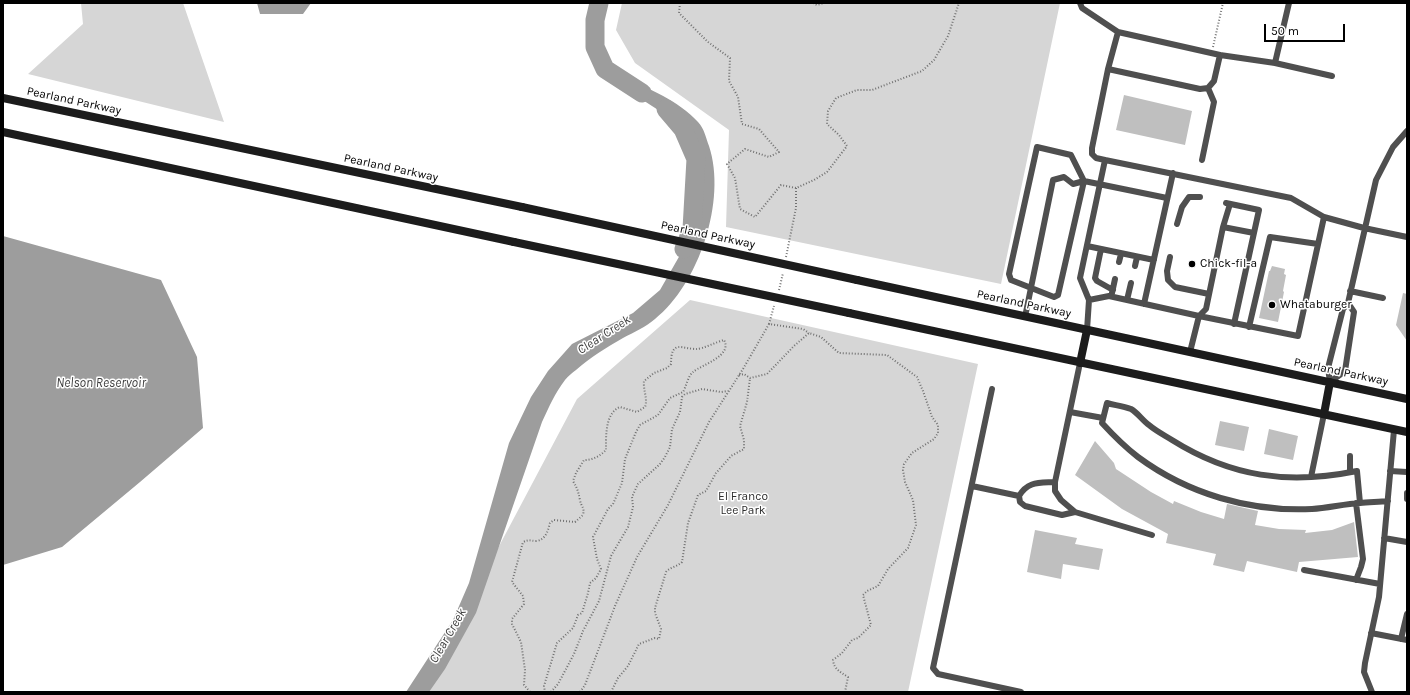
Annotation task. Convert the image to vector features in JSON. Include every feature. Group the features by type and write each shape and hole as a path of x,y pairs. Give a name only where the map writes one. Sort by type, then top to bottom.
{"main road":[{"name":"Pearland Parkway","path":"3,98 522,207 1025,317 1407,398"},
{"path":"3,132 1407,432"},
{"path":"1080,363 1087,330"},
{"path":"1324,414 1330,382"}],"lane":[{"path":"1080,3 1082,8 1118,32 1220,55 1275,63 1332,76"},
{"path":"1275,63 1289,3"},
{"path":"1118,32 1108,69 1092,148 1092,154 1096,158 1291,198 1324,218 1407,237"},
{"path":"1108,69 1200,89 1208,88 1214,81 1220,55"},
{"path":"1202,160 1214,102 1208,88"},
{"path":"1330,382 1328,368 1343,309 1348,303 1376,180 1393,146 1407,131"},
{"path":"1038,147 1071,155 1084,181 1058,295 1054,297 1011,280 1009,274 1038,147"},
{"path":"1087,330 1088,300 1080,278 1105,160"},
{"path":"1144,304 1173,173"},
{"path":"1025,317 1053,180 1064,176 1073,184 1084,181 1167,198"},
{"path":"1178,224 1182,206 1189,197 1200,197"},
{"path":"1190,352 1199,316 1206,309 1228,203 1259,210 1234,324"},
{"path":"1088,300 1109,296 1234,324 1298,336 1324,218"},
{"path":"1223,227 1254,233"},
{"path":"1249,327 1270,237 1318,244"},
{"path":"1087,246 1154,260"},
{"path":"1101,249 1095,278 1097,281 1113,290"},
{"path":"1119,262 1121,254"},
{"path":"1135,266 1137,257"},
{"path":"1170,257 1167,271 1168,280 1175,287 1209,294"},
{"path":"1112,297 1115,279"},
{"path":"1127,300 1131,283"},
{"path":"1350,291 1383,298"},
{"path":"1330,382 1344,371 1354,312 1348,303"},
{"path":"1080,363 1055,482 1055,491 1061,500 1075,512 1152,535"},
{"path":"992,389 933,668 938,674 1021,692"},
{"path":"1356,580 1363,559 1358,503 1357,471 1311,477 1287,478 1265,476 1239,470 1219,464 1173,441 1149,425 1132,409 1107,403 1102,423 1137,457 1175,479 1216,497 1254,507 1270,509 1311,509 1358,503 1388,501"},
{"path":"1070,412 1103,418"},
{"path":"1311,477 1324,414"},
{"path":"1372,692 1364,672 1364,663 1379,598 1394,430"},
{"path":"1350,456 1350,472"},
{"path":"1390,471 1407,472"},
{"path":"1055,482 1039,482 1029,485 1019,496 1020,502 1025,506 1062,515 1075,512"},
{"path":"972,486 1019,496"},
{"path":"1407,493 1407,499"},
{"path":"1384,538 1407,542"},
{"path":"1304,570 1380,584"},
{"path":"1371,633 1404,640 1407,614"}],"path":[{"path":"680,3 680,14 708,42 730,58 729,81 738,97 742,124 759,129 779,152 769,157 745,149 727,164 735,178 740,209 755,217 780,185 796,188 814,180 827,172 847,146 839,135 827,124 828,111 836,98 858,90 872,90 922,71 934,60 948,36 959,3"},
{"path":"813,3 817,5 824,3"},
{"path":"1212,53 1224,3"},
{"path":"580,692 585,685 614,606 636,557 668,504 708,422 739,375 769,324 803,329 809,333 821,337 839,353 887,355 917,377 932,417 938,424 938,433 934,439 912,452 904,464 903,470 905,482 913,500 916,525 908,548 888,569 878,586 867,591 863,595 871,625 858,638 852,640 842,653 833,660 834,666 838,671 848,677 845,692"},
{"path":"739,375 744,374 750,378 767,374 809,333"},
{"path":"530,692 524,685 525,670 520,642 512,624 512,619 524,604 523,596 512,582 523,542 542,539 547,534 550,523 554,520 575,522 584,515 585,510 580,500 580,494 573,482 576,473 584,460 589,460 601,455 606,450 607,428 613,410 620,407 637,412 646,408 647,403 643,387 644,381 654,373 667,368 671,364 671,355 676,348 681,346 697,349 724,340 724,352 711,362 692,373 683,392 670,398 658,415 640,425 636,432 625,459 622,484 613,504 608,509 593,537 596,559 601,569 596,578 590,583 582,613 578,615 572,628 557,643 544,686 545,692"},
{"path":"611,692 615,683 628,666 639,644 659,638 661,629 655,613 655,608 666,572 669,569 677,567 682,562 688,523 698,495 706,491 716,473 731,456 744,449 744,440 740,426 747,402 750,378"},
{"path":"551,692 558,684 574,654 583,631 600,601 611,556 628,527 633,507 632,497 638,484 660,464 670,447 672,429 680,412 682,397 685,394 702,389 721,392 729,391"}],"green space":[{"path":"81,3 183,3 224,122 28,74 83,24"},
{"path":"622,3 1060,3 1001,284 726,227 729,130 635,63 616,30"},
{"name":"El Franco Lee Park","path":"690,300 978,364 908,692 413,692 461,618 577,399"}],"water":[{"path":"257,3 311,3 303,14 260,14"},
{"path":"623,77 682,107 702,127 709,146 714,168 714,191 711,215 705,240 685,285 671,304 648,324 599,352 569,376 561,385 542,422 476,613 445,669 429,692 406,692 453,620 469,583 509,443 531,397 548,371 572,344 633,313 660,290 680,255 695,220 701,199 701,173 699,156 691,136 669,117 615,81"},
{"name":"Nelson Reservoir","path":"3,236 161,280 197,357 203,428 62,547 3,565"}],"building":[{"path":"1124,95 1192,111 1185,145 1116,130"},
{"name":"Whataburger","path":"1272,266 1285,269 1284,274 1286,275 1278,322 1259,318 1269,271"},
{"path":"1403,293 1407,294 1407,341 1396,325"},
{"path":"1220,421 1249,427 1244,451 1215,445"},
{"path":"1269,429 1298,436 1293,460 1264,454"},
{"path":"1095,441 1114,463 1116,469 1151,492 1173,504 1174,501 1201,512 1224,519 1227,504 1258,511 1255,525 1279,529 1306,530 1305,533 1332,530 1354,522 1358,557 1299,562 1297,572 1247,561 1244,572 1213,565 1216,554 1166,543 1168,534 1122,509 1075,475"},
{"path":"1035,530 1077,538 1075,544 1103,549 1099,570 1063,564 1061,579 1027,572"}],"waterway":[{"name":"Clear Creek","path":"599,3 595,20 595,47 605,69 642,93"},
{"name":"Clear Creek","path":"666,109 683,129 696,159 692,229 684,249"}],"place":[{"name":"Chick-fil-a","path":"1192,264"},
{"name":"Whataburger","path":"1272,305"}]}
